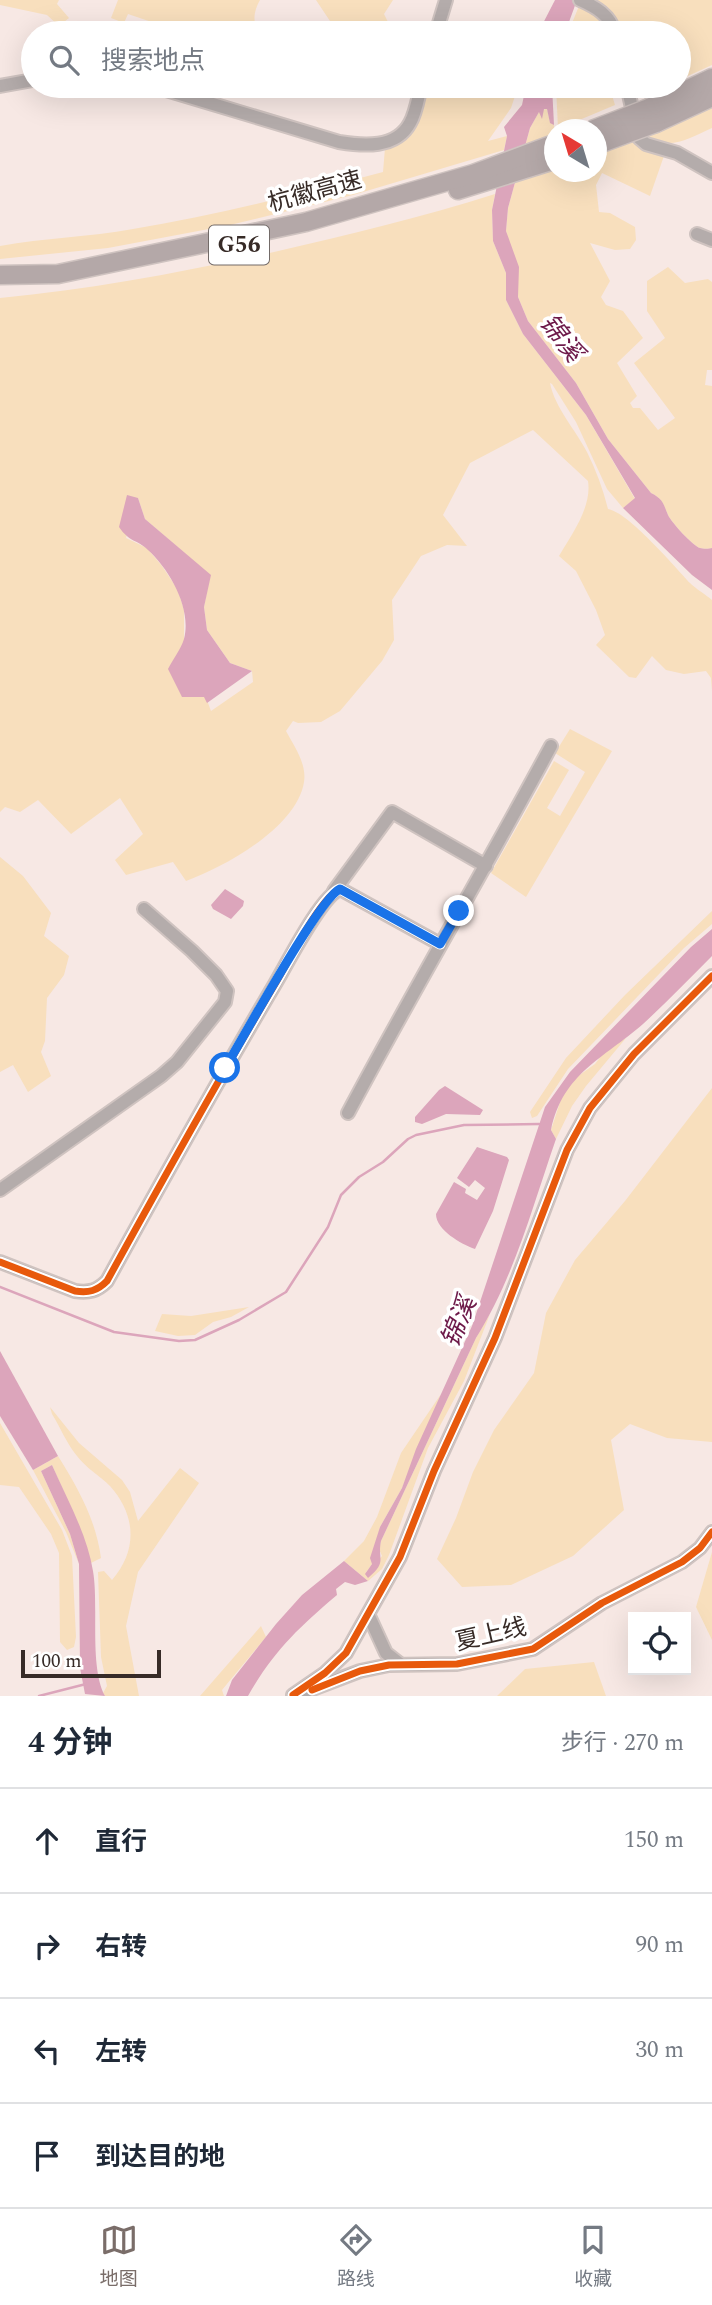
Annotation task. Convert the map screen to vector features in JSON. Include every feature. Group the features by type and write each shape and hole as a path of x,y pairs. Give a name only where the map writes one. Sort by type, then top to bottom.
{"highway":[{"path":"691,92 712,78"},
{"path":"607,127 653,116 712,97"},
{"path":"607,140 681,98"},
{"name":"杭徽高速","path":"0,285 58,283 283,236 474,180 544,149"},
{"name":"杭徽高速","path":"0,275 58,274 293,225 544,163"}],"street":[{"path":"440,21 446,0"},
{"path":"581,0 604,12 610,21"},
{"path":"0,86 21,82"},
{"path":"192,98 330,140 355,145 394,140 411,123 418,98"},
{"path":"631,98 639,138 646,144 677,153 712,173"},
{"path":"697,234 712,240"},
{"path":"348,1113 551,746"},
{"path":"0,1262 86,1293 98,1290 107,1281 216,1084 313,920 392,813 486,866"},
{"path":"334,891 340,889 440,944"},
{"path":"0,1189 161,1076 177,1062 225,1002 227,991 216,975 144,909"},
{"path":"292,1696 325,1673 346,1653 400,1557 433,1471 495,1338 573,1140 590,1108 634,1054 712,976"},
{"name":"夏上线","path":"292,1696 360,1671 389,1665 457,1664 533,1648 602,1603 682,1562 700,1548 712,1532"},
{"path":"369,1616 386,1653 402,1665"}],"shaded area":[{"path":"0,0 59,0 57,4 69,18 65,21 54,21 47,15 0,5"},
{"path":"118,0 260,0 255,21 149,21 128,14 125,21 111,18"},
{"path":"316,0 393,0 384,14 388,21 330,21"},
{"path":"555,0 577,0 569,21 544,21"},
{"path":"597,0 712,0 712,65 691,75 691,21 616,21 611,12"},
{"path":"579,6 603,21 573,21"},
{"path":"422,98 514,98 511,108 488,141 507,136 504,150 353,195 230,225 108,248 0,259 0,246 116,232 164,223 258,204 383,172 385,148 405,138"},
{"path":"523,98 553,98 554,119 549,119 547,109 544,109 542,119 539,112 530,128 508,208 506,231 519,267 518,297 528,321 576,383 608,439 651,493 664,504 670,518 682,533 700,548 712,548 712,590 692,575 623,508 635,498 586,415 523,334 506,300 506,273 493,241 492,210 507,136 504,127 522,105"},
{"path":"557,98 613,98 615,105 582,119 558,119"},
{"path":"712,104 712,128 671,143 645,136"},
{"path":"547,109 549,119 544,119 544,182 598,182 599,212 610,213 635,227 636,240 630,249 615,250 590,243 610,281 601,297 606,305 623,311 643,338 617,363 637,396 630,403 633,408 640,408 658,430 675,418 634,363 665,338 647,311 647,281 668,267 685,283 708,279 712,282 712,370 707,370 705,385 712,386 712,548 700,548 682,533 664,505 651,493 608,439 576,383 528,321 518,297 506,231 508,208 530,128 540,110"},
{"path":"630,141 665,153 650,196 607,175 607,150"},
{"path":"495,194 492,210 493,241 506,273 506,300 523,334 586,415 635,499 623,508 607,489 576,422 550,383 561,410 590,459 608,509 617,512 639,530 690,583 712,600 712,691 711,678 706,671 684,674 666,670 652,656 636,678 629,677 596,645 605,635 596,610 576,571 559,556 584,510 588,481 533,430 470,463 443,515 467,546 447,545 421,556 392,600 394,640 382,661 340,711 321,722 293,721 286,731 302,762 304,782 299,799 288,814 257,843 220,866 186,881 173,862 126,875 115,860 143,834 120,798 71,834 38,800 20,812 5,807 0,812 0,298 103,285 274,252 413,218","holes":["138,498 145,519 210,575 204,607 207,630 230,663 252,671 253,682 211,711 184,639 184,610 178,590 147,548 126,538"]},
{"path":"127,495 138,498 145,519 211,575 204,607 207,630 230,663 252,671 207,703 204,697 182,697 168,669 184,639 185,615 177,591 164,568 148,550 119,527"},
{"path":"570,729 612,751 526,897 491,873 554,761 569,770 547,808 560,816 585,772 555,753"},
{"path":"0,857 23,876 51,913 44,936 69,956 64,975 47,998 45,1041 41,1052 51,1076 28,1092 13,1065 0,1072"},
{"path":"225,889 244,901 243,906 231,919 213,909 211,905"},
{"path":"712,911 712,924 684,948 568,1069 537,1116 532,1118 530,1112 566,1058 625,995"},
{"path":"712,929 712,956 643,1024 586,1069 565,1094 551,1130 556,1139 512,1266 381,1541 380,1564 368,1578 365,1574 372,1564 370,1558 380,1527 402,1488 416,1449 472,1326 545,1107 570,1072 691,947"},
{"path":"626,1038 572,1106 556,1139 551,1130 562,1096 574,1079 595,1064 605,1051"},
{"path":"445,1086 483,1110 480,1115 446,1114 422,1124 415,1122 415,1117"},
{"path":"712,1088 712,1442 667,1438 630,1424 611,1440 624,1510 573,1556 511,1585 462,1587 437,1559 473,1472 494,1430 534,1373 546,1313 575,1260 625,1201"},
{"path":"477,1147 509,1160 493,1211 475,1249 445,1231 436,1214 454,1182 477,1200 485,1188 475,1180 469,1187 457,1178"},
{"path":"249,1307 231,1317 213,1322 195,1335 178,1336 155,1331 162,1314 191,1316"},
{"path":"490,1314 464,1381 428,1448 389,1555 382,1569 368,1581 344,1561 364,1541 377,1517 401,1453 441,1394 402,1488 380,1527 372,1564 365,1574 382,1556 379,1549 381,1541 476,1338"},
{"path":"0,1351 58,1456 33,1470 0,1416"},
{"path":"50,1407 79,1443 122,1480 130,1492 138,1521 180,1468 199,1483 138,1572 126,1626 139,1696 105,1696 103,1693 107,1686 101,1657 98,1572 104,1571 112,1580 120,1569 130,1545 129,1521 119,1497 73,1451"},
{"path":"0,1423 62,1530 72,1556 76,1637 74,1647 67,1650 60,1642 59,1553 51,1534 19,1487 0,1485"},
{"path":"58,1456 79,1492 95,1531 101,1558 91,1563 81,1531 52,1465 41,1471 70,1534 79,1564 66,1532 33,1470"},
{"path":"52,1465 76,1517 90,1557 95,1585 97,1669 105,1696 85,1694 80,1668 79,1564 70,1534 41,1471"},
{"path":"712,1552 712,1640 696,1607"},
{"path":"344,1561 368,1581 355,1585 345,1582 336,1589 337,1595 277,1653 248,1696 226,1696 232,1680 276,1624 302,1595"},
{"path":"261,1626 266,1637 222,1690 224,1696 200,1696"},
{"path":"594,1662 606,1696 497,1696 525,1669"}],"waterway":[{"path":"0,1287 114,1332 179,1341 195,1340 239,1320 286,1292 328,1227 341,1195 359,1177 383,1162 408,1139 464,1125 539,1124"},
{"path":"39,1696 86,1684"}],"cycle path":[{"path":"0,1262 75,1291 92,1290 107,1281 296,947 332,894 340,889 440,944"},
{"path":"293,1695 325,1673 346,1653 400,1557 434,1471 495,1338 567,1150 590,1108 634,1054 712,976"},
{"path":"312,1690 360,1671 389,1665 457,1664 533,1649 602,1603 682,1562 700,1548 712,1532"}],"route":[{"path":"225,1068 313,920 334,891 340,889 440,944 459,911"}],"water label":[{"name":"锦溪","path":"561,338"},
{"name":"锦溪","path":"459,1322"}]}
